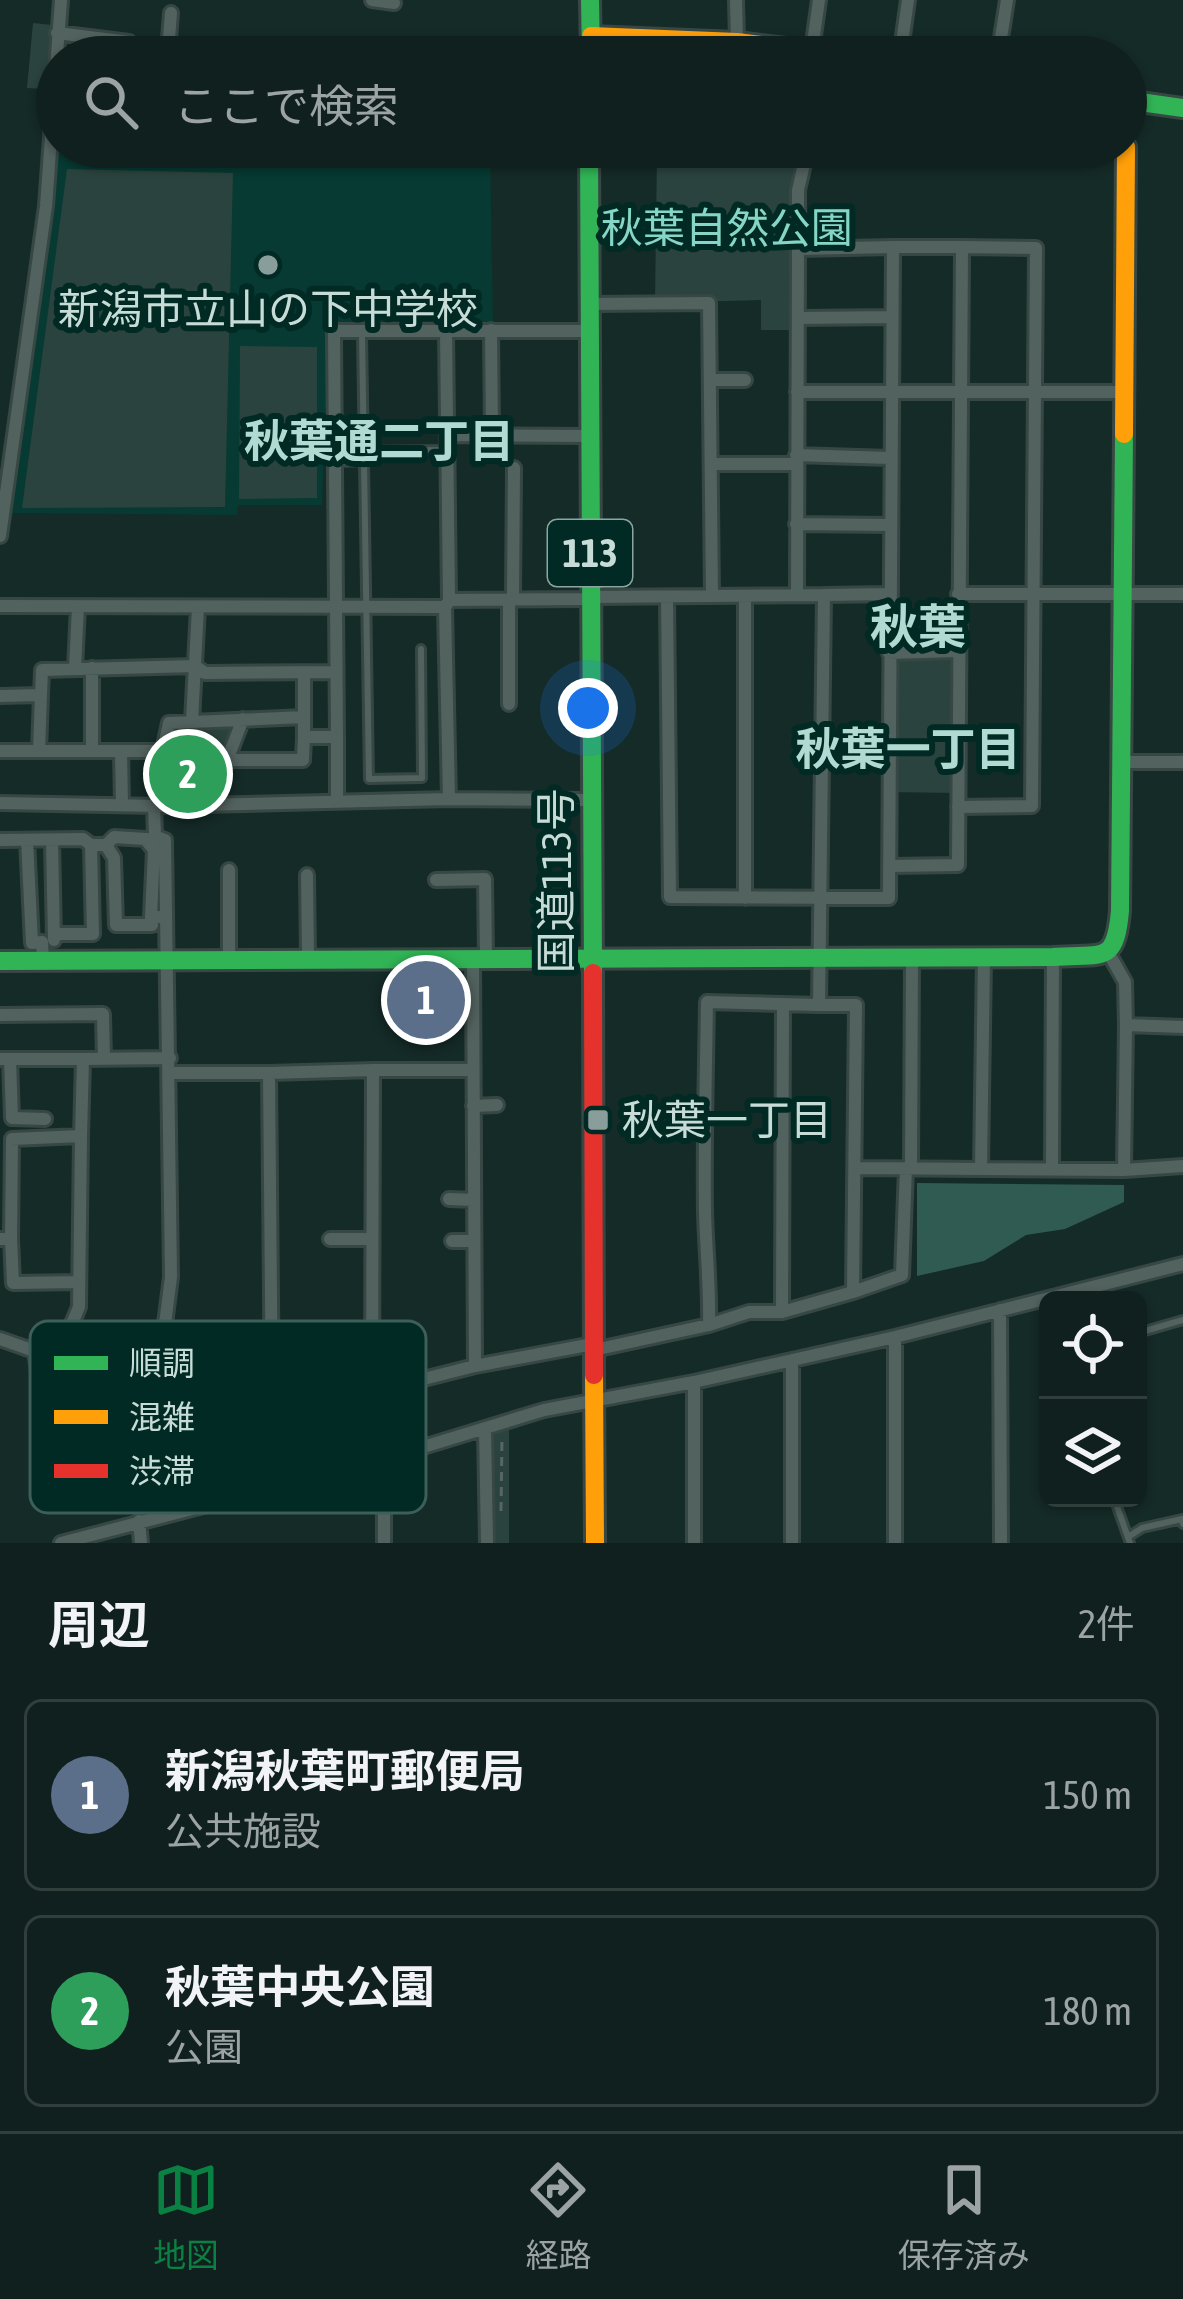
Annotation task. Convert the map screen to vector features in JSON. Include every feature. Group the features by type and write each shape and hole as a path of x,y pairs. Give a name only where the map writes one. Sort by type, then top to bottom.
{"main road":[{"path":"590,0 591,36"},
{"path":"1147,103 1183,109"},
{"name":"国道113号","path":"589,168 595,1543"},
{"path":"0,962 46,946 167,960 1053,957 1108,952 1117,943 1120,911 1126,168"}],"street":[{"path":"57,36 61,0"},
{"path":"372,0 394,3"},
{"path":"736,0 736,36"},
{"path":"819,0 821,36"},
{"path":"904,36 908,0"},
{"path":"1001,36 1007,0"},
{"path":"169,36 171,13"},
{"path":"57,33 75,36"},
{"path":"0,536 7,444 49,168"},
{"path":"797,596 798,190 803,168"},
{"path":"667,597 670,898 890,898 892,247"},
{"path":"889,866 958,865 962,248"},
{"path":"798,249 1036,248 1032,806 958,807"},
{"path":"590,304 709,303 712,596"},
{"path":"798,318 892,317"},
{"path":"446,330 449,800"},
{"path":"491,330 492,434"},
{"path":"337,802 334,331 590,331"},
{"path":"710,380 745,380"},
{"path":"796,392 1122,392"},
{"path":"447,435 591,436"},
{"path":"711,464 890,458"},
{"path":"509,704 514,468"},
{"path":"796,524 890,526"},
{"path":"0,606 366,607 511,599 889,594"},
{"path":"958,594 1183,594"},
{"path":"819,1004 824,595"},
{"path":"745,596 745,898"},
{"path":"75,668 78,607"},
{"path":"192,721 198,607"},
{"path":"889,653 958,651"},
{"path":"39,751 42,670 195,666 205,673 335,672"},
{"path":"92,668 92,751"},
{"path":"227,760 303,760 304,672"},
{"path":"0,696 40,695"},
{"path":"0,751 163,751 169,723 304,717"},
{"path":"210,804 243,719"},
{"path":"304,737 337,737"},
{"path":"121,751 122,804"},
{"path":"1121,762 1183,762"},
{"path":"0,803 154,806 591,800"},
{"path":"154,806 155,836 165,840"},
{"path":"0,840 83,839 91,845 106,845 114,838 165,840"},
{"path":"146,839 154,850 167,960 171,1277 165,1321"},
{"path":"27,840 32,943 46,946 93,934 91,845"},
{"path":"46,946 52,840"},
{"path":"106,845 114,858 116,925 152,925 159,917 165,840"},
{"path":"229,870 230,959"},
{"path":"308,875 308,958"},
{"path":"436,880 485,880 473,1070 475,1366"},
{"path":"1108,952 1125,982 1124,1170"},
{"path":"426,1378 709,1325 749,1312 782,1312 902,1275 912,957"},
{"path":"981,1169 984,957"},
{"path":"1052,1169 1053,957"},
{"path":"709,1325 711,1264 704,1166 707,1003 856,1005 853,1292"},
{"path":"782,1312 783,1004"},
{"path":"0,1015 103,1014 104,1059"},
{"path":"1126,1025 1183,1028"},
{"path":"45,1119 6,1119 5,1059 104,1059 269,1073 473,1070"},
{"path":"73,1321 79,1307 83,1059"},
{"path":"372,1321 373,1070"},
{"path":"269,1073 272,1321"},
{"path":"473,1106 497,1105"},
{"path":"79,1282 13,1283 6,1234 12,1139 81,1136"},
{"path":"857,1168 1124,1170 1183,1166"},
{"path":"449,1199 474,1199"},
{"path":"330,1239 372,1240"},
{"path":"452,1241 474,1241"},
{"path":"426,1447 544,1410 895,1337 1183,1264"},
{"path":"1000,1310 1001,1543"},
{"path":"895,1337 896,1543"},
{"path":"0,1339 30,1349"},
{"path":"792,1360 792,1543"},
{"path":"694,1382 694,1543"},
{"path":"485,1429 487,1543"},
{"path":"66,1542 171,1513"},
{"path":"140,1521 141,1543"}],"lane":[{"path":"362,330 369,779 422,778 422,649"},
{"path":"364,452 447,450"},
{"path":"333,462 364,461"},
{"path":"1147,1330 1183,1320"},
{"path":"1117,1507 1129,1540 1158,1524 1182,1520 1183,1524"}],"path":[{"path":"501,1521 502,1423"}],"shaded area":[{"name":"新潟市立山の下中学校","path":"54,168 490,168 493,323 328,323 322,505 238,505 237,515 12,513"},
{"path":"917,1183 1124,1185 1124,1202 1065,1229 1026,1235 984,1261 917,1276"}],"green space":[{"path":"33,23 52,25 51,36 36,36 36,88 27,88"},
{"name":"秋葉自然公園","path":"657,168 804,168 797,330 761,330 761,300 655,303"},
{"path":"67,169 233,173 225,507 22,508"},
{"path":"240,346 317,347 317,498 239,499"},
{"path":"958,651 958,793 889,792 889,653"},
{"path":"240,721 208,802 155,803 158,747 167,723"},
{"path":"509,1425 509,1543 487,1543 485,1429"}],"traffic: fast":[{"path":"590,0 591,36"},
{"path":"1147,103 1183,108"},
{"path":"589,168 593,973"},
{"path":"0,961 1053,957 1103,953 1114,941 1120,911 1124,434"}],"traffic: slow":[{"path":"1124,434 1126,168"},
{"path":"594,1375 595,1543"}],"traffic: jam":[{"path":"593,973 594,1375"}],"place":[{"name":"新潟市立山の下中学校","path":"268,265"},
{"name":"秋葉中央公園","path":"188,774"},
{"name":"新潟秋葉町郵便局","path":"426,1000"},
{"name":"秋葉一丁目","path":"598,1120"}],"district":[{"name":"秋葉通二丁目","path":"379,441"},
{"name":"秋葉","path":"918,626"},
{"name":"秋葉一丁目","path":"908,749"}]}
